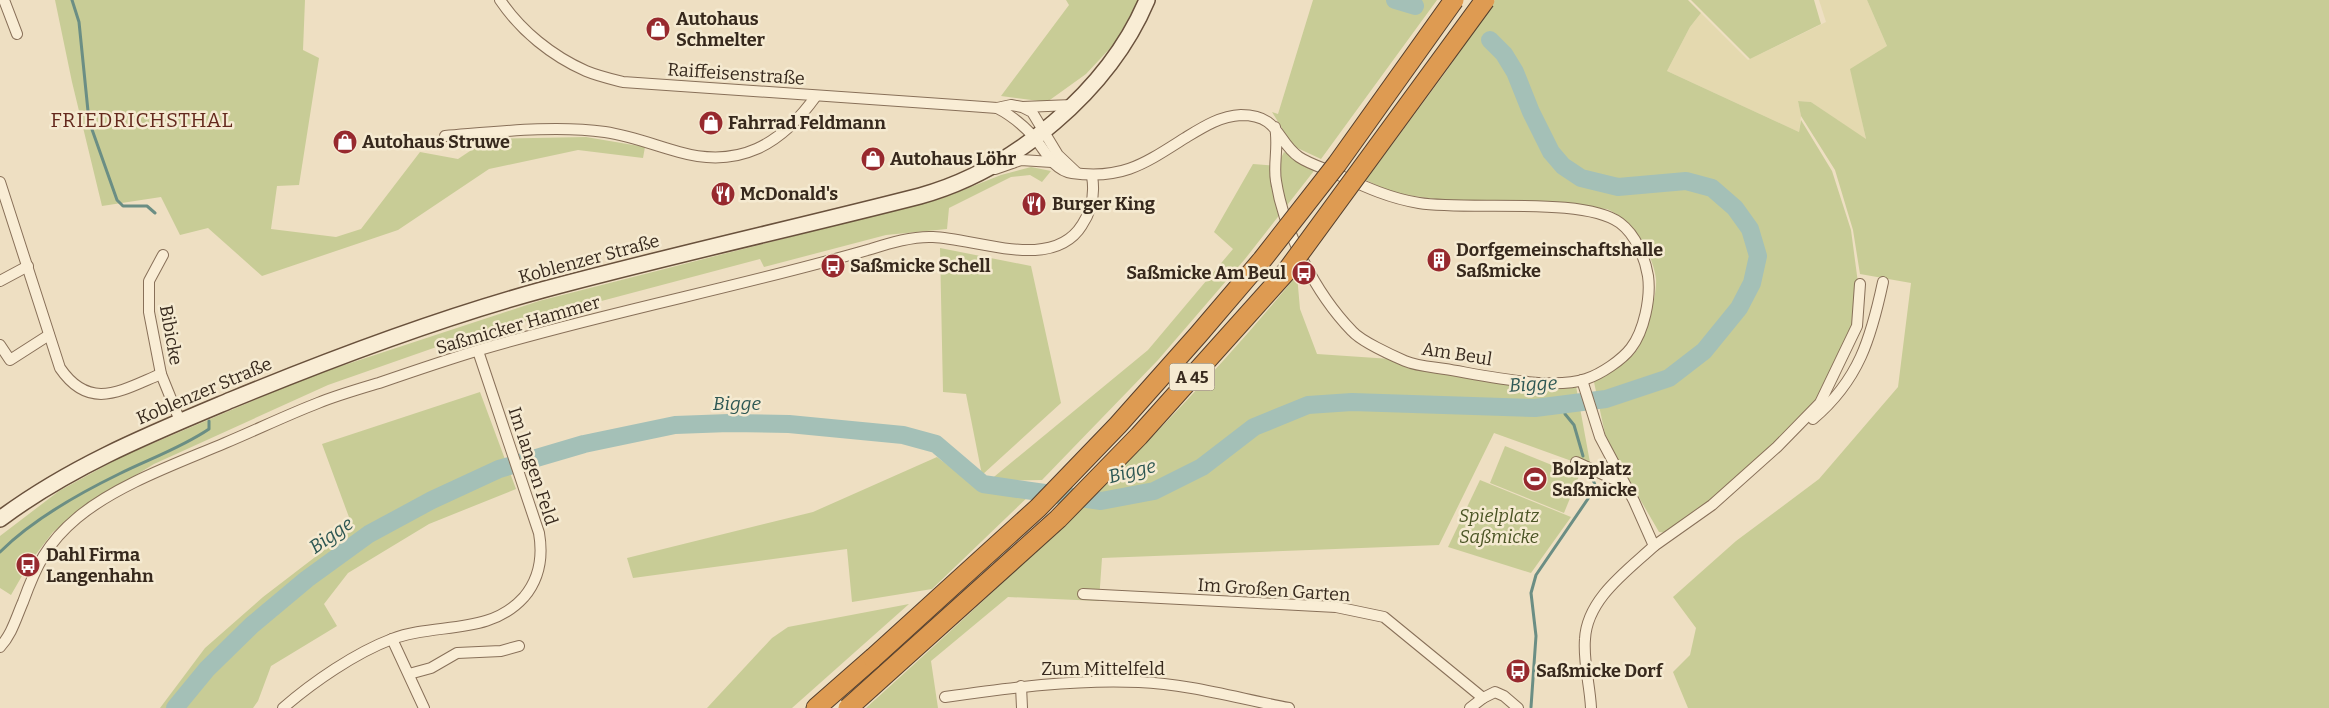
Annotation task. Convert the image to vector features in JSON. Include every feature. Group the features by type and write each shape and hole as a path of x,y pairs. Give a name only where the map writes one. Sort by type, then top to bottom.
{"highway":[{"name":"A 45","path":"816,708 926,612 1038,508 1118,425 1262,260 1337,164 1454,0"},
{"name":"A 45","path":"848,708 1058,520 1139,436 1286,272 1485,0"}],"main road":[{"name":"Koblenzer Straße","path":"0,520 53,482 180,421 305,369 422,327 495,304 646,263 920,196 978,175 1038,134 1072,105 1121,49 1147,0"}],"street":[{"path":"4,0 17,34"},
{"name":"Raiffeisenstraße","path":"500,0 525,30 549,50 586,71 623,82 997,108 1011,105 1022,107 1072,105"},
{"path":"445,136 569,130 605,132 639,139 687,154 713,158 738,156 760,149 783,134 802,117 816,96"},
{"path":"1022,107 1032,112 1038,134 1052,162"},
{"name":"Raiffeisenstraße","path":"997,108 1038,134"},
{"path":"978,175 1021,160 1052,162 1069,173 1108,176 1137,166 1209,123 1229,116 1254,116 1272,126"},
{"name":"Am Beul","path":"1272,126 1298,156 1390,198 1456,206 1565,208 1603,214 1624,226 1642,254 1648,278 1646,309 1640,330 1632,347 1616,361 1582,380 1538,383 1407,362 1354,334 1311,277 1293,238 1280,203 1274,176 1277,137 1272,126"},
{"path":"1038,134 1077,173"},
{"name":"Saßmicker Hammer","path":"0,647 10,635 44,552 56,537 97,503 159,472 321,402 478,351 623,312 798,270 898,242 930,236 1015,250 1043,250 1061,244 1078,231 1090,213 1094,187 1092,176"},
{"path":"0,183 60,368 70,382 84,392 96,395 109,394 161,374"},
{"name":"Bibicke","path":"163,255 148,281 149,312 161,374 180,421"},
{"path":"0,281 28,266"},
{"path":"1591,708 1585,640 1589,620 1599,601 1613,584 1654,546 1712,505 1777,447 1825,408 1856,369 1868,343 1883,282"},
{"path":"1777,447 1820,404 1857,326 1860,284"},
{"path":"0,345 10,360 49,335"},
{"name":"Im langen Feld","path":"284,708 299,695 362,653 392,639 409,634 487,622 505,613 526,594 536,578 541,553 539,533 478,351"},
{"path":"1582,380 1600,438 1643,518 1654,546"},
{"path":"1576,462 1624,484"},
{"name":"Im Großen Garten","path":"1083,594 1336,608 1384,617 1483,698"},
{"path":"392,639 424,708"},
{"path":"409,674 431,668 457,653 500,651 519,646"},
{"name":"Zum Mittelfeld","path":"945,697 1021,686 1139,682 1192,689 1289,708"},
{"path":"1021,686 1022,708"},
{"path":"1470,708 1495,692 1504,696 1518,708"}],"shaded area":[{"path":"1819,0 1867,0 1887,46 1862,120 1866,140 1811,102 1798,101 1801,116 1799,132 1667,71 1690,27 1701,13 1748,60 1826,22"}],"green space":[{"path":"55,0 305,0 303,50 319,58 299,185 277,186 271,229 336,237 361,229 420,152 458,159 488,139 586,137 645,147 643,158 578,150 489,169 398,230 262,276 208,228 180,235 161,197 102,206 72,82"},
{"path":"1066,0 1139,0 1114,44 1086,74 1047,102 1001,96 1069,5"},
{"path":"1313,0 1437,0 1321,159 1293,146 1272,112 1278,114"},
{"path":"1495,0 1688,0 1701,13 1690,27 1667,71 1799,132 1801,120 1832,171 1851,230 1858,283 1855,325 1818,402 1712,503 1669,533 1659,532 1619,463 1605,434 1594,382 1603,373 1627,360 1637,350 1653,304 1656,285 1654,269 1646,248 1632,229 1624,220 1607,209 1457,202 1392,193 1366,180 1445,73"},
{"path":"1691,0 1814,0 1821,24 1750,59"},
{"path":"1867,0 2329,0 2329,708 1688,708 1673,672 1690,655 1696,628 1673,597 1736,541 1819,479 1898,387 1911,283 1860,274 1853,230 1835,170 1801,116 1798,101 1811,102 1866,139 1850,69 1887,46"},
{"path":"1284,152 1317,167 1245,259 1158,360 1042,480 989,481 1148,350 1233,249 1214,232 1253,164 1277,166"},
{"path":"1031,167 1051,171 1042,182 1030,175 1011,177 949,208 947,229 886,235 764,267 760,259 465,337 328,385 154,464 95,500 53,532 30,562 11,595 0,588 0,536 59,491 123,456 311,376 539,301 943,198 1001,175"},
{"path":"940,248 1031,266 1061,403 982,475 966,394 943,392"},
{"path":"1297,275 1300,309 1317,354 1391,359 1407,368 1539,389 1576,386 1591,468 1494,433 1439,545 1102,558 1099,601 1008,597 931,661 938,708 866,708 979,605 1144,445 1248,333"},
{"path":"480,392 516,489 429,524 348,573 324,604 337,626 271,666 258,701 253,708 160,708 205,648 263,597 353,528 322,444"},
{"name":"Bolzplatz Saßmicke","path":"1505,446 1579,476 1564,513 1490,483"},
{"path":"937,457 979,489 1032,493 932,589 852,602 847,549 633,578 627,558 813,512"},
{"name":"Spielplatz Saßmicke","path":"1480,480 1571,517 1531,573 1448,547"},
{"path":"909,604 792,708 707,708 772,638 788,627"}],"waterway":[{"path":"72,0 79,22 89,121 117,200 123,206 147,206 155,213"},
{"name":"Bigge","path":"1395,0 1415,6"},
{"name":"Bigge","path":"175,708 207,669 252,625 307,579 369,534 432,500 499,469 584,444 675,425 729,423 789,424 903,435 936,444 983,484 1101,501 1154,491 1202,467 1254,427 1308,405 1352,402 1535,408 1606,399 1669,378 1704,351 1739,308 1752,283 1758,256 1750,229 1735,208 1712,188 1686,181 1618,187 1581,178 1563,166 1551,152 1531,112 1515,72 1504,54 1490,40"},
{"path":"1563,405 1565,414 1574,425 1583,456"},
{"path":"0,552 26,529 56,508 198,436 209,429 209,421"},
{"path":"1531,707 1536,636 1531,593 1536,575 1596,487 1593,480"}],"place":[{"name":"Autohaus Schmelter","path":"658,29"},
{"name":"Fahrrad Feldmann","path":"711,123"},
{"name":"Autohaus Struwe","path":"345,142"},
{"name":"Autohaus Löhr","path":"873,159"},
{"name":"McDonald's","path":"723,194"},
{"name":"Burger King","path":"1034,204"},
{"name":"Dorfgemeinschaftshalle Saßmicke","path":"1439,260"},
{"name":"Saßmicke Schell","path":"833,266"},
{"name":"Saßmicke Am Beul","path":"1304,273"},
{"name":"Bolzplatz Saßmicke","path":"1535,479"},
{"name":"Dahl Firma Langenhahn","path":"28,565"},
{"name":"Saßmicke Dorf","path":"1518,671"}],"district":[{"name":"FRIEDRICHSTHAL","path":"142,120"}]}
